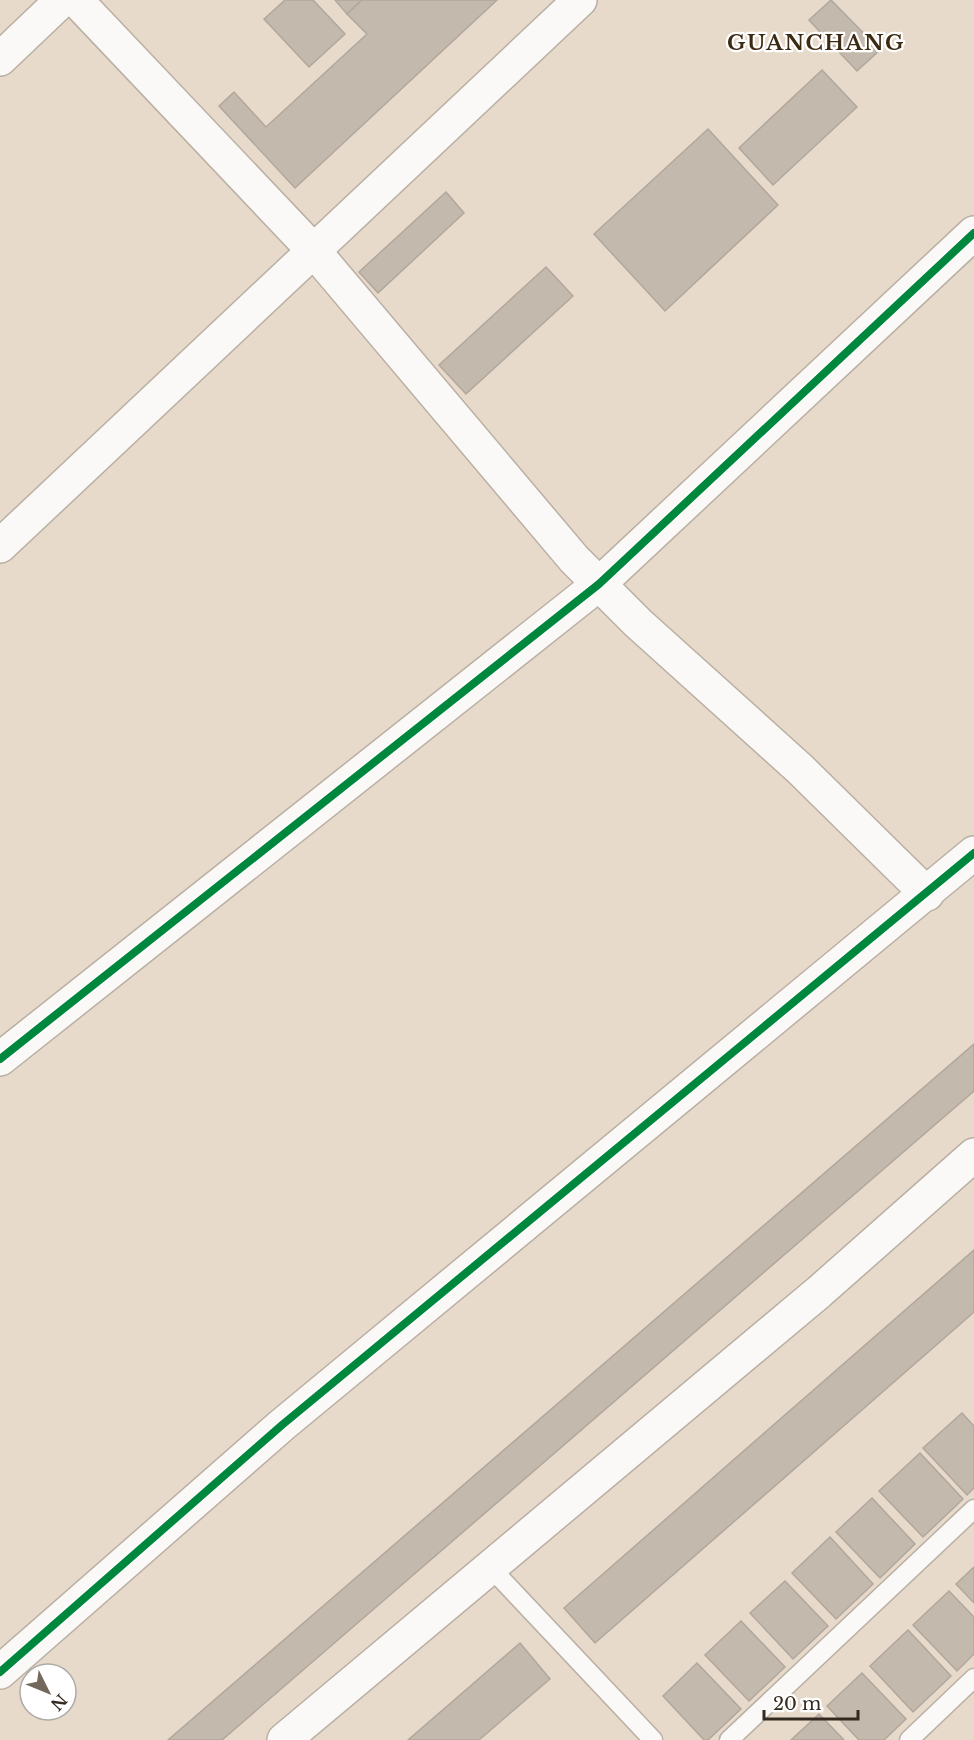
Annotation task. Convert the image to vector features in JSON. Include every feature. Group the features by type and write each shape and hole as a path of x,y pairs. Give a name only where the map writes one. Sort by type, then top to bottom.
{"street":[{"path":"0,58 62,0"},
{"path":"76,0 314,251 574,559 638,623 800,769 927,894"},
{"path":"0,546 580,0"},
{"path":"0,1059 599,584 974,233"},
{"path":"0,1672 282,1425 927,894 971,862"},
{"path":"284,1740 819,1292 974,1155"}],"lane":[{"path":"729,1740 974,1509"},
{"path":"490,1568 652,1740"},
{"path":"909,1740 974,1678"}],"building":[{"path":"285,0 313,0 345,34 309,67 264,19"},
{"path":"335,0 362,0 347,14"},
{"path":"362,0 497,0 295,188 219,106 234,92 266,127 367,34 347,14"},
{"path":"831,0 880,50 857,71 809,20"},
{"path":"822,70 857,107 773,185 739,148"},
{"path":"708,129 778,205 665,311 594,234"},
{"path":"446,192 464,213 378,293 359,272"},
{"path":"546,267 573,296 466,394 439,365"},
{"path":"974,1044 974,1091 222,1740 168,1740"},
{"path":"974,1250 974,1312 595,1643 564,1608"},
{"path":"962,1413 974,1426 974,1488 967,1495 923,1448"},
{"path":"920,1453 963,1499 923,1537 879,1491"},
{"path":"872,1498 915,1544 880,1578 836,1532"},
{"path":"830,1537 873,1584 836,1619 792,1573"},
{"path":"974,1567 974,1603 956,1584"},
{"path":"785,1581 828,1626 793,1659 750,1613"},
{"path":"949,1591 974,1617 974,1654 957,1671 913,1625"},
{"path":"741,1621 785,1667 749,1701 705,1655"},
{"path":"908,1630 951,1676 913,1712 870,1666"},
{"path":"520,1643 550,1679 479,1740 408,1740"},
{"path":"697,1663 741,1709 708,1740 704,1740 663,1696"},
{"path":"862,1673 906,1719 884,1740 859,1740 827,1706"},
{"path":"819,1714 844,1740 791,1740"}],"cycle path":[{"path":"0,1059 599,584 974,233"},
{"path":"0,1672 282,1425 974,853"}],"district":[{"name":"GUANCHANG","path":"816,43"}]}
